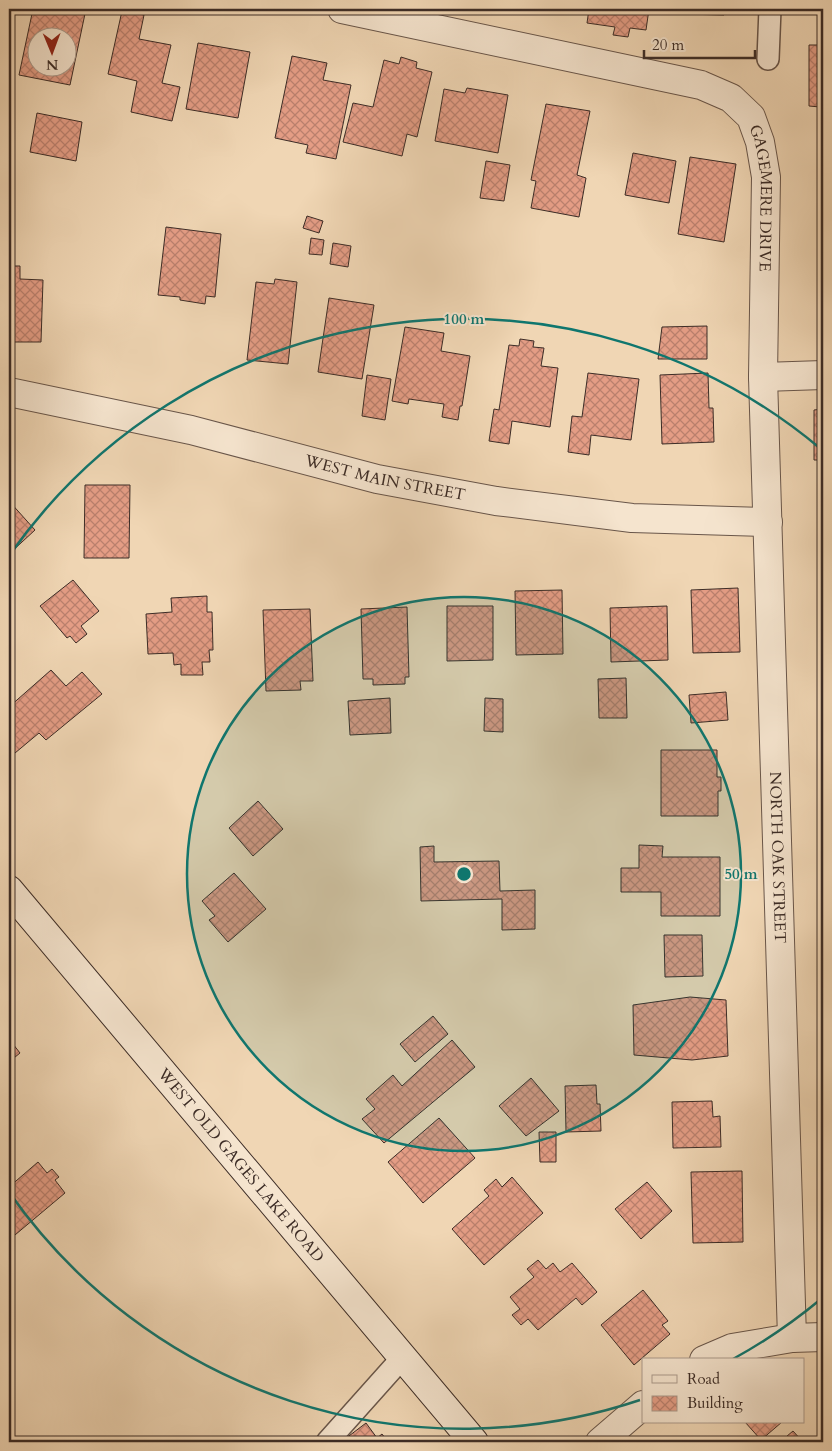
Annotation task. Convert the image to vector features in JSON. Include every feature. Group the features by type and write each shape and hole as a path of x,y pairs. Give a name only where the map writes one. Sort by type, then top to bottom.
{"street":[{"name":"GAGEMERE DRIVE","path":"342,9 701,85 731,98 751,117 760,142 766,177 763,377"},
{"path":"763,377 823,375"},
{"name":"NORTH OAK STREET","path":"763,377 792,1338"},
{"name":"WEST MAIN STREET","path":"9,392 192,430 377,479 496,501 632,518 768,522"},
{"name":"WEST OLD GAGES LAKE ROAD","path":"9,890 474,1442"},
{"path":"709,1358 732,1348 792,1338 823,1337"},
{"path":"600,1442 642,1405"}],"lane":[{"path":"768,59 770,9"},
{"path":"327,1442 402,1358"}],"building":[{"path":"33,9 86,9 78,47 78,28 29,28"},
{"path":"589,9 649,9 646,30 630,28 628,37 613,35 615,27 587,23"},
{"path":"682,9 724,9 724,15 682,14"},
{"path":"122,11 144,15 139,39 171,45 162,83 180,87 172,121 131,112 137,81 108,74"},
{"path":"28,33 28,77 19,75"},
{"path":"198,43 250,52 238,118 186,109"},
{"path":"809,45 823,45 823,152 821,152 820,107 809,106"},
{"path":"292,56 327,63 323,80 351,85 336,159 306,153 308,145 275,138"},
{"path":"401,57 417,62 416,68 432,72 417,137 407,134 402,156 343,142 353,103 373,107 384,60 399,64"},
{"path":"34,78 71,78 70,85"},
{"path":"467,88 508,95 498,153 435,141 444,89 465,93"},
{"path":"546,104 590,111 577,175 586,178 579,217 531,208 536,181 531,180"},
{"path":"37,113 82,122 76,161 30,152"},
{"path":"633,153 676,161 669,203 625,195"},
{"path":"690,157 736,164 724,242 678,234"},
{"path":"486,161 510,165 504,201 480,198"},
{"path":"307,216 323,221 319,233 303,228"},
{"path":"166,227 221,234 215,297 206,296 205,304 180,300 180,297 158,295"},
{"path":"311,238 324,240 322,255 309,254"},
{"path":"333,243 351,246 348,267 330,264"},
{"path":"9,266 20,266 20,279 43,280 41,342 9,342"},
{"path":"275,279 297,282 288,364 247,360 256,282 274,284"},
{"path":"329,298 374,305 362,379 318,372"},
{"path":"707,326 707,359 658,359 662,327"},
{"path":"405,327 444,333 441,351 470,356 458,420 442,417 444,404 409,399 408,404 392,401"},
{"path":"520,339 534,341 533,347 544,348 541,366 558,368 550,427 512,421 509,444 489,441 494,409 499,410 509,345 519,346"},
{"path":"588,373 639,379 631,440 591,435 589,455 568,452 572,416 582,417"},
{"path":"708,373 709,408 713,408 714,442 662,444 660,375"},
{"path":"367,375 391,379 385,420 362,416"},
{"path":"823,409 823,460 814,460 814,410"},
{"path":"85,485 130,485 129,558 84,558"},
{"path":"9,501 35,530 9,554"},
{"path":"73,580 99,611 81,626 87,634 76,643 70,636 67,638 40,606"},
{"path":"738,588 740,652 693,653 691,590"},
{"path":"562,590 563,654 516,655 515,591"},
{"path":"207,596 207,612 212,612 213,650 209,650 210,662 202,662 203,675 181,675 181,664 174,665 173,653 148,654 146,614 172,612 171,598"},
{"path":"447,606 493,606 493,660 447,661"},
{"path":"667,606 668,660 611,662 610,608"},
{"path":"407,607 409,677 405,677 405,684 373,685 373,679 363,679 361,609"},
{"path":"310,609 313,681 300,681 301,690 266,691 263,610"},
{"path":"51,670 66,686 82,672 102,694 46,740 39,733 9,758 9,707"},
{"path":"626,678 627,718 599,718 598,679"},
{"path":"726,692 728,720 691,723 689,695"},
{"path":"390,698 391,733 350,735 348,701"},
{"path":"485,698 503,699 503,732 484,731"},
{"path":"661,750 717,750 717,777 721,777 721,791 718,791 718,816 661,816"},
{"path":"258,801 283,829 253,856 229,828"},
{"path":"639,845 663,846 662,857 720,857 720,916 661,916 661,892 621,892 621,868 639,868"},
{"path":"434,846 434,862 499,861 500,891 535,890 535,929 502,930 502,899 421,901 420,847"},
{"path":"234,873 266,909 228,942 209,920 215,916 202,901"},
{"path":"664,935 702,935 703,976 665,977"},
{"path":"690,997 726,1000 728,1056 692,1060 634,1055 633,1005"},
{"path":"433,1016 448,1034 415,1062 400,1044"},
{"path":"9,1039 20,1053 9,1062"},
{"path":"452,1040 475,1067 384,1143 362,1119 375,1109 366,1099 393,1075 402,1086"},
{"path":"531,1078 559,1111 526,1136 499,1106"},
{"path":"596,1085 597,1104 600,1104 601,1131 566,1132 565,1086"},
{"path":"712,1101 713,1117 720,1116 721,1147 673,1148 672,1102"},
{"path":"439,1118 475,1158 423,1203 388,1162"},
{"path":"539,1132 556,1132 556,1162 540,1162"},
{"path":"38,1162 47,1173 52,1169 59,1177 55,1180 65,1193 9,1240 9,1187"},
{"path":"742,1171 743,1242 693,1243 691,1172"},
{"path":"512,1177 543,1213 484,1265 452,1229 489,1196 484,1190 496,1179 502,1187"},
{"path":"647,1182 672,1211 641,1239 615,1209"},
{"path":"538,1260 546,1269 553,1263 560,1272 572,1263 597,1292 582,1305 576,1298 538,1330 528,1319 521,1325 512,1315 520,1309 510,1297 534,1277 527,1269"},
{"path":"643,1290 668,1321 662,1325 670,1334 634,1365 601,1325"},
{"path":"9,1312 13,1312 14,1356 9,1356"},
{"path":"366,1423 377,1438 382,1434 388,1442 341,1442"},
{"path":"747,1424 780,1424 761,1440"},
{"path":"793,1431 803,1442 780,1442"}]}
